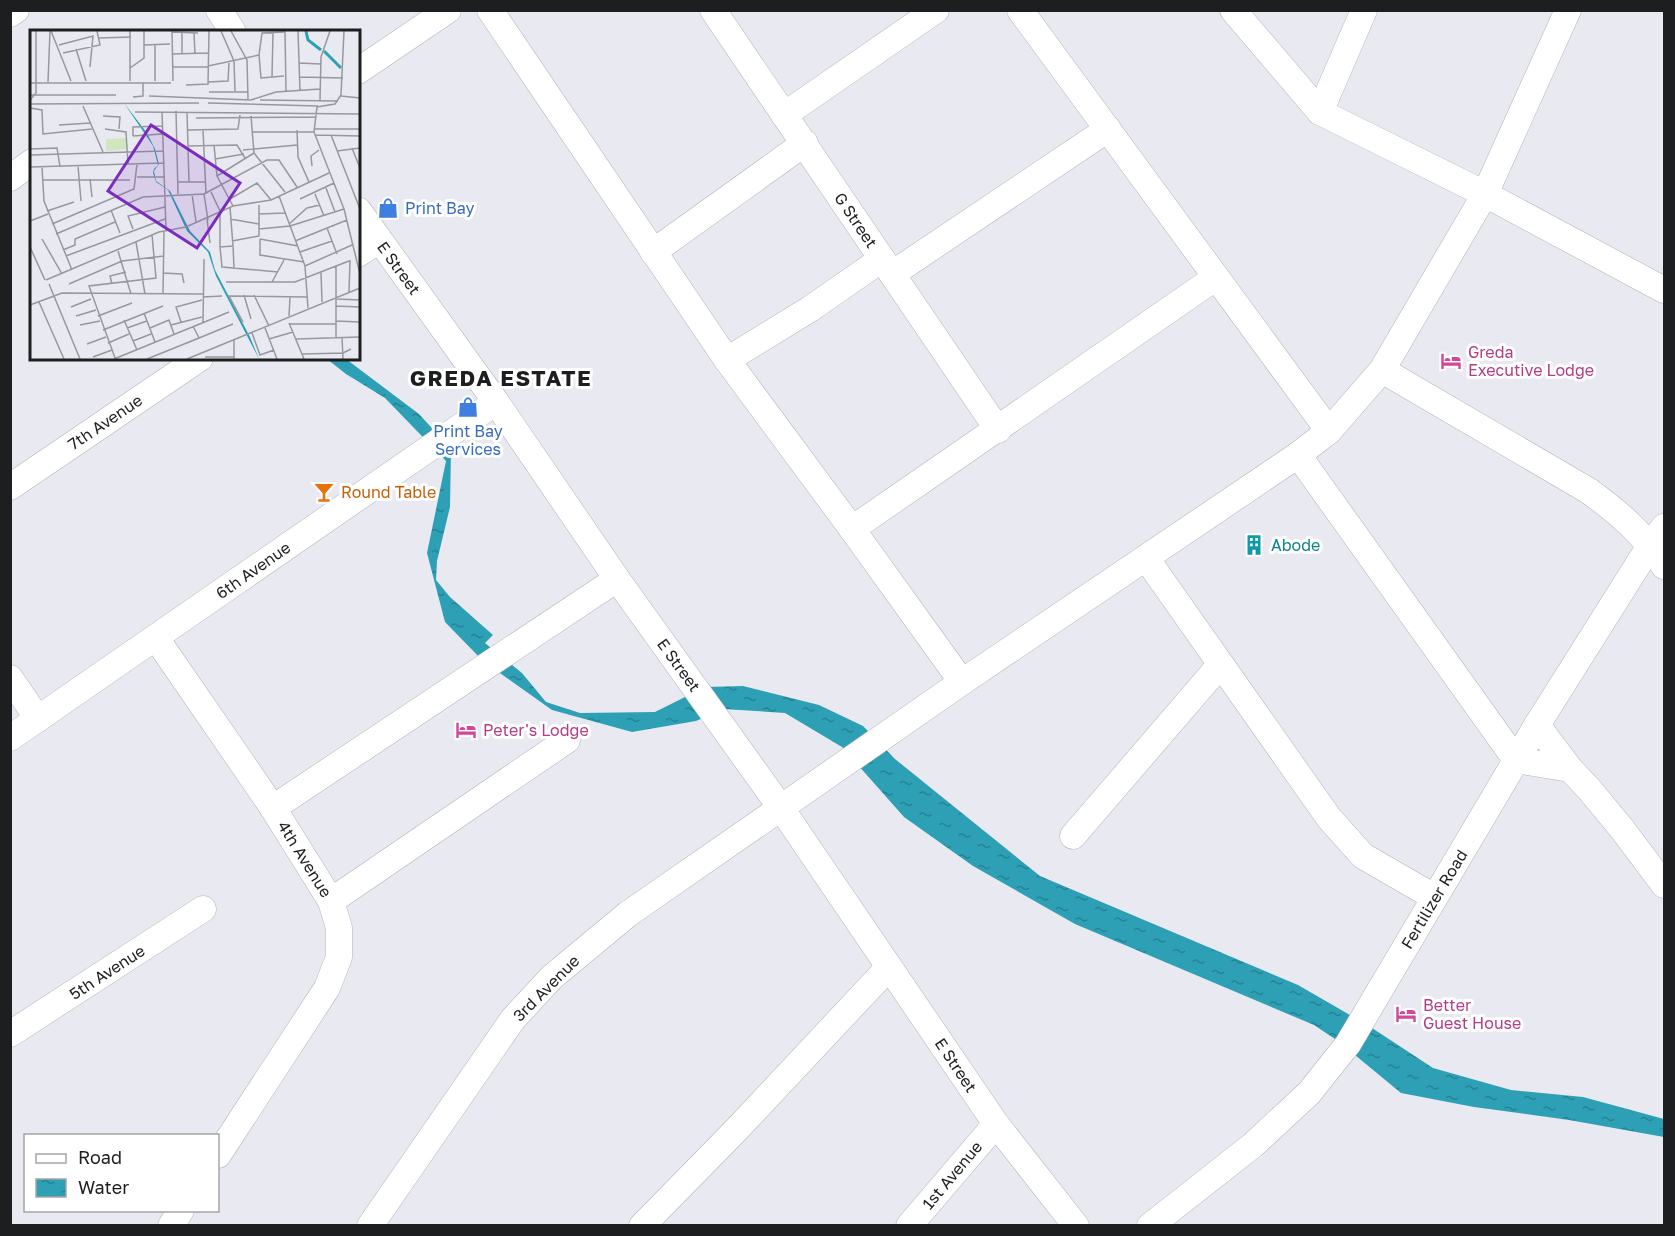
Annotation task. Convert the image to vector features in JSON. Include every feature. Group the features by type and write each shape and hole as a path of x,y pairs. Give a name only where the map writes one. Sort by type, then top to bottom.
{"street":[{"path":"10,14 16,10"},
{"path":"360,70 448,10"},
{"path":"490,10 727,360 962,682"},
{"name":"G Street","path":"713,10 998,430"},
{"path":"784,115 936,10"},
{"path":"1020,10 1329,431"},
{"path":"1233,10 1320,112 1485,194 1665,290"},
{"path":"1320,112 1364,10"},
{"name":"3rd Avenue","path":"370,1226 513,1019 552,977 628,914 962,682 1298,455 1329,431 1382,370 1485,194 1568,10"},
{"path":"727,360 810,309 887,267 1108,129"},
{"path":"653,252 805,143"},
{"name":"E Street","path":"360,217 369,247 496,402 617,579 781,808 996,1124 1076,1226"},
{"path":"852,529 1215,278"},
{"name":"7th Avenue","path":"10,487 197,360"},
{"path":"1382,370 1589,491 1619,513 1658,536 1665,566"},
{"name":"6th Avenue","path":"10,738 496,402"},
{"path":"1298,455 1516,760 1570,769"},
{"name":"Fertilizer Road","path":"1150,1226 1261,1137 1309,1093 1348,1044 1537,725 1658,536"},
{"path":"1146,558 1329,818 1364,856 1434,897"},
{"path":"273,808 617,579"},
{"name":"4th Avenue","path":"156,638 273,808 331,901 339,928 339,957 327,988 219,1153"},
{"path":"1073,836 1220,665"},
{"path":"10,678 38,719"},
{"path":"1537,725 1665,885"},
{"path":"331,901 567,740"},
{"name":"5th Avenue","path":"10,1034 203,909"},
{"path":"642,1226 738,1128 889,967"},
{"name":"1st Avenue","path":"909,1226 996,1124"},
{"path":"171,1226 180,1212"}],"water":[{"path":"328,360 347,360 419,414 451,449 450,507 437,561 436,580 450,597 493,635 485,643 522,673 546,702 580,713 655,712 705,687 743,686 819,705 863,726 895,759 1040,876 1298,985 1369,1026 1433,1068 1511,1090 1583,1097 1664,1119 1664,1137 1401,1093 1338,1041 1314,1025 1075,924 973,866 904,817 842,747 785,713 724,709 696,721 632,732 552,710 483,661 445,622 427,553 446,461 385,398"}],"place":[{"name":"Print Bay","path":"388,208"},
{"name":"Greda Executive Lodge","path":"1451,361"},
{"name":"Print Bay Services","path":"468,407"},
{"name":"Round Table","path":"324,492"},
{"name":"Abode","path":"1254,545"},
{"name":"Peter's Lodge","path":"466,730"},
{"name":"Better Guest House","path":"1406,1014"}],"district":[{"name":"GREDA ESTATE","path":"501,378"}]}
